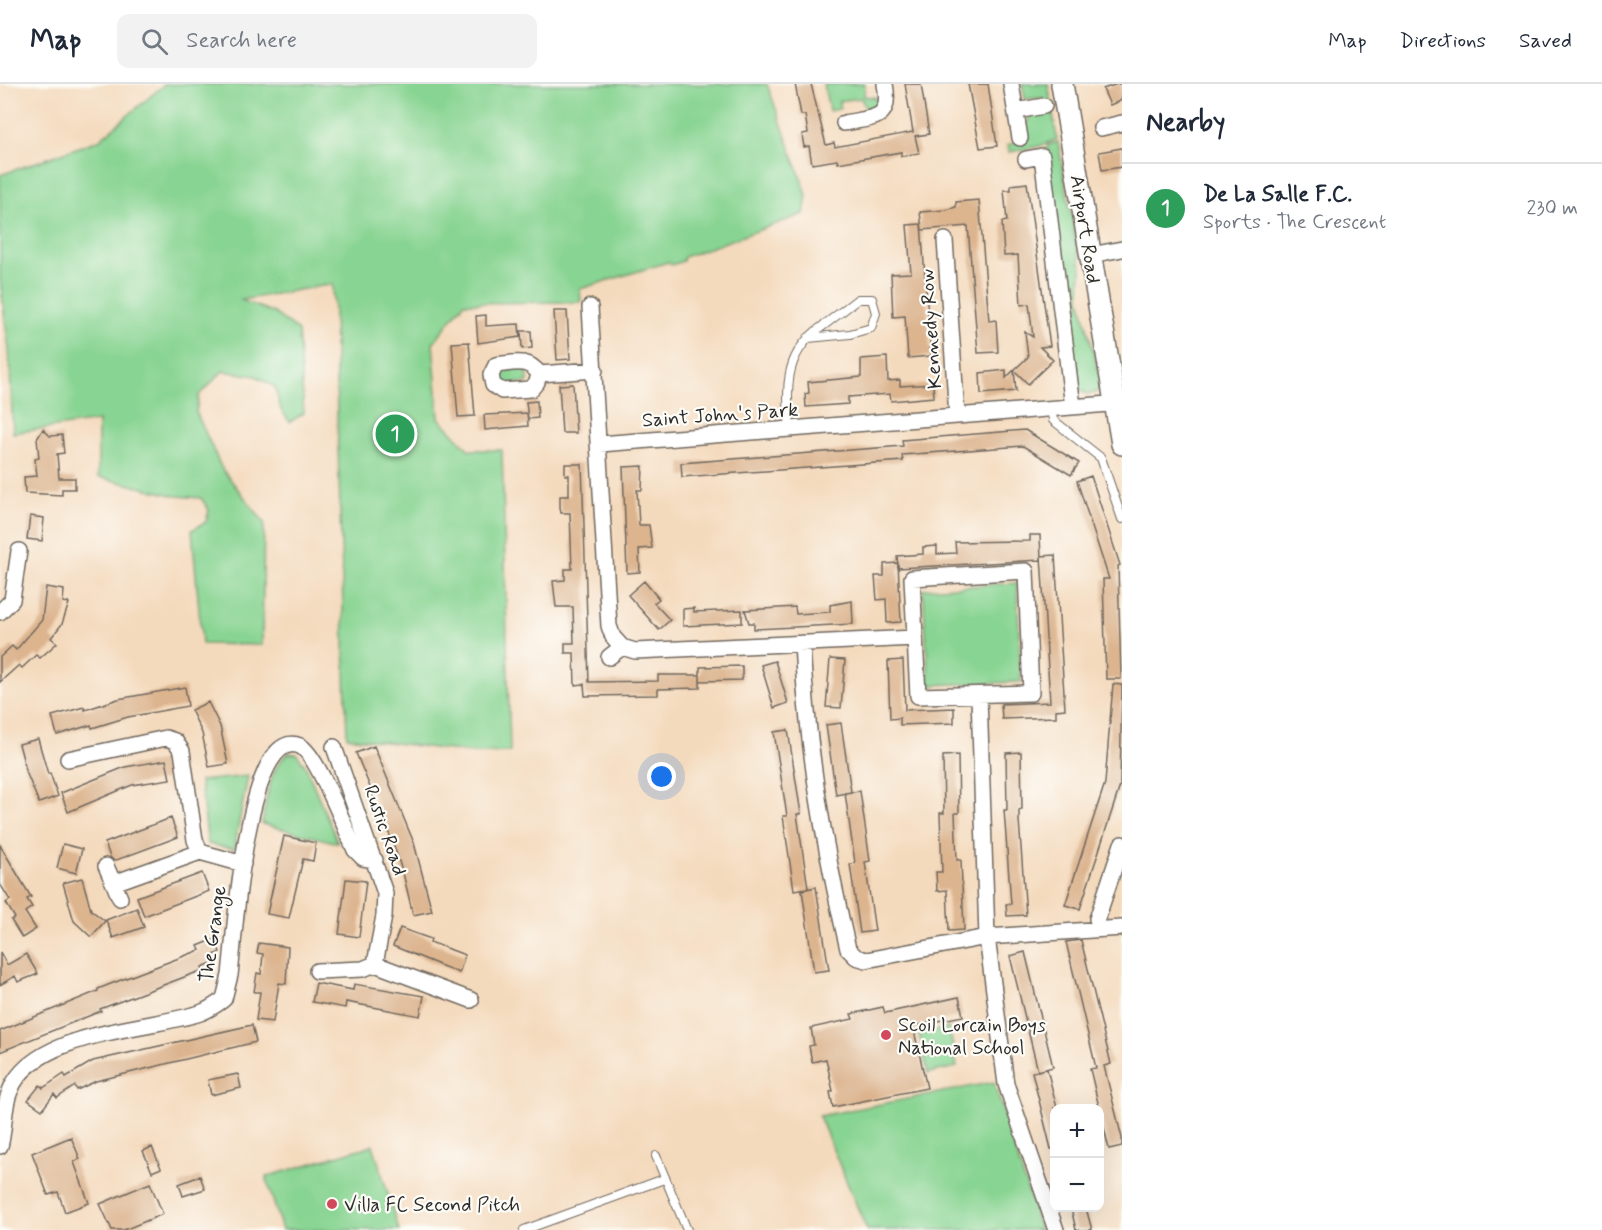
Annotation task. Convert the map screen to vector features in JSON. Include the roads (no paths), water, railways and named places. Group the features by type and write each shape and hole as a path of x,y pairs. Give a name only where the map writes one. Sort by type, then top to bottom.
{"main road":[{"name":"Airport Road","path":"1062,84 1119,404 1122,444"}],"street":[{"path":"844,123 877,117 885,111 888,101 885,84"},
{"path":"1011,84 1020,138"},
{"path":"1016,111 1044,106"},
{"path":"1101,128 1122,123"},
{"path":"1026,159 1042,156 1073,407"},
{"name":"Kennedy Row","path":"945,240 957,416"},
{"path":"1091,255 1122,249"},
{"path":"590,307 600,444 609,626 613,637 622,647 635,651 915,638"},
{"path":"539,374 595,370"},
{"name":"Saint John's Park","path":"600,444 1119,404"},
{"path":"0,612 12,600 19,551"},
{"path":"1026,571 1031,693 918,696 915,638 912,578 1026,571"},
{"path":"802,643 806,716 820,816 848,949 856,957 866,960 987,937 1122,928"},
{"path":"609,657 622,647"},
{"path":"979,696 987,937 1006,1084 1056,1230"},
{"path":"68,759 166,738 176,741 182,751 195,840 200,852"},
{"name":"The Grange","path":"0,1146 10,1091 25,1070 42,1057 73,1042 202,1012 224,999 230,975 251,812 262,776 274,753 289,745 301,747 314,761 355,850 363,858 375,860"},
{"name":"Rustic Road","path":"334,747 385,893 384,916 375,964"},
{"path":"1097,920 1122,844"},
{"path":"114,883 200,852 243,864"},
{"path":"106,866 120,898"},
{"path":"317,970 363,969 375,964 471,1000"}],"lane":[{"path":"790,430 788,403 791,362 800,345 808,338 858,299 872,299 876,314 871,328 850,334 808,338"},
{"path":"1051,409 1053,420 1101,458 1122,519"},
{"path":"656,1156 687,1230"},
{"path":"524,1230 664,1179"}],"place":[{"name":"De La Salle F.C.","path":"395,434"},
{"name":"Scoil Lorcain Boys National School","path":"886,1035"},
{"name":"Villa FC Second Pitch","path":"332,1204"}]}
